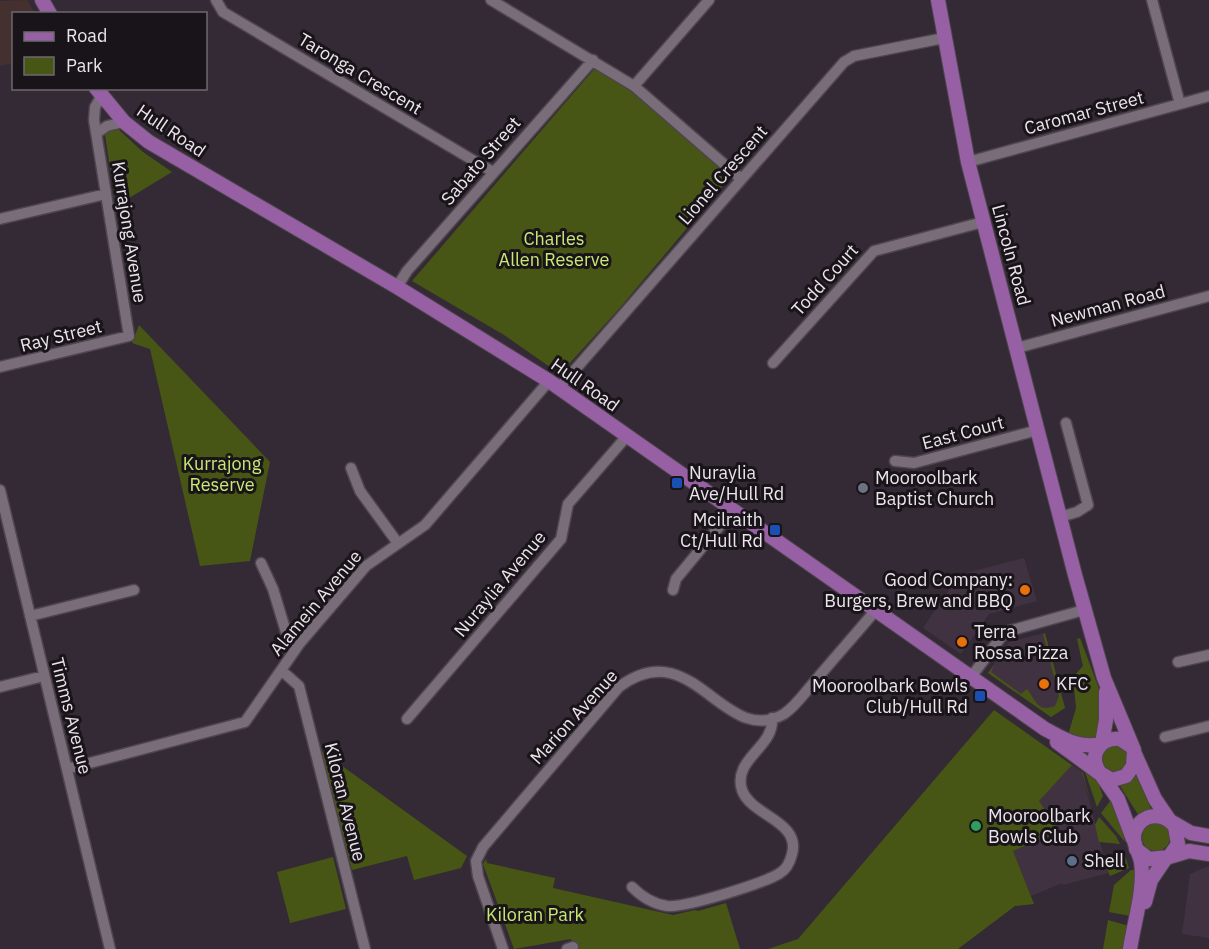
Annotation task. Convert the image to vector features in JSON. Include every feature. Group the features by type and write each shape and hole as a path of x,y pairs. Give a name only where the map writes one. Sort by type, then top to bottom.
{"main road":[{"name":"Lincoln Road","path":"938,0 968,162 1084,610 1104,678 1133,748"},
{"name":"Hull Road","path":"99,93 124,122 149,142 397,287 554,385 1045,729 1074,744 1085,746 1101,744"},
{"name":"Lincoln Road","path":"1101,744 1107,709 1104,678"},
{"name":"Hull Road","path":"1045,729 1060,745 1100,774 1118,799 1141,870 1138,921"},
{"path":"1130,949 1148,887 1178,840 1171,822 1155,798 1133,748 1118,738 1101,744 1094,758 1100,774 1112,780 1126,776 1133,766 1133,748"},
{"path":"1209,836 1191,833 1157,816 1143,820 1135,832 1135,846 1149,859 1189,851 1209,854"},
{"path":"1138,921 1138,949"}],"street":[{"name":"Taronga Crescent","path":"216,0 223,12 493,172"},
{"path":"490,0 634,86 740,178"},
{"path":"634,86 709,0"},
{"path":"1152,0 1180,104"},
{"name":"Lionel Crescent","path":"554,385 844,62 854,56 944,38"},
{"name":"Sabato Street","path":"397,287 407,272 493,172 593,60"},
{"name":"Kurrajong Avenue","path":"99,93 96,107 97,133 129,336"},
{"name":"Caromar Street","path":"968,162 1209,96"},
{"path":"97,133 107,126 124,122"},
{"path":"0,219 106,194"},
{"name":"Todd Court","path":"773,363 874,250 983,222"},
{"name":"Newman Road","path":"1017,348 1209,296"},
{"name":"Ray Street","path":"0,368 129,336"},
{"name":"Alamein Avenue","path":"67,769 245,722 300,643 366,566 397,542 425,525 554,385"},
{"path":"1060,517 1077,513 1088,505 1066,423"},
{"name":"East Court","path":"895,461 914,463 1038,430"},
{"name":"Nuraylia Avenue","path":"407,719 561,539 568,504 627,436"},
{"path":"351,468 360,491 397,542"},
{"name":"Timms Avenue","path":"0,490 110,949"},
{"path":"674,590 676,579 732,511"},
{"path":"261,563 273,588 285,632 300,643"},
{"path":"30,616 134,590"},
{"path":"971,677 1005,632 1084,610"},
{"path":"632,887 641,896 660,905 682,906 772,878 785,869 793,852 790,837 781,825 750,802 741,783 742,768 772,729 772,718 784,713 794,705 874,611"},
{"path":"1178,662 1209,655"},
{"name":"Kiloran Avenue","path":"281,670 299,686 365,949"},
{"name":"Marion Avenue","path":"503,949 478,876 476,861 483,847 619,687 636,675 651,670 671,672 685,678 737,715 772,718"},
{"path":"0,687 44,676"},
{"path":"1166,737 1209,726"}],"shaded area":[{"path":"27,0 34,12 12,12 12,63 0,66 0,1"},
{"path":"1024,558 1037,601 989,614 961,654 923,628 957,578 970,572"},
{"path":"1045,633 1065,708 1051,717 988,673 1009,642"},
{"path":"1072,765 1082,773 1108,873 1063,885 1062,883 1031,896 1013,851 1060,833 1038,801"},
{"path":"1209,866 1209,938 1182,934 1190,874"}],"green space":[{"name":"Charles Allen Reserve","path":"596,67 633,91 730,177 619,309 560,374 504,335 412,281"},
{"path":"118,129 143,152 172,172 116,206 105,135 110,130"},
{"name":"Kurrajong Reserve","path":"139,325 270,462 250,561 200,566 150,349 132,343"},
{"path":"1045,633 1065,708 1051,717 988,673 994,665 991,672 1021,694 1027,689 1041,707 1055,706 1059,696 1043,634"},
{"path":"1080,638 1103,704 1097,735 1089,741 1068,735 1076,708 1073,677 1083,666 1077,639"},
{"name":"Mooroolbark Bowls Club","path":"994,710 1072,765 1039,801 1060,832 1013,851 1034,904 1015,906 958,949 768,949 798,939"},
{"path":"1114,745 1124,749 1128,759 1124,769 1114,773 1104,769 1100,759 1104,749"},
{"path":"1058,749 1097,780 1103,796 1097,807 1085,772 1057,752"},
{"path":"320,750 467,856 461,868 414,880 407,856 352,870"},
{"path":"1136,775 1152,811 1139,816 1120,786 1129,782"},
{"path":"1111,800 1120,817 1125,842 1101,813"},
{"path":"1099,817 1120,844 1099,842 1095,825"},
{"path":"1156,823 1166,827 1170,837 1166,847 1156,851 1146,847 1142,837 1146,827"},
{"path":"1124,853 1129,868 1110,876 1106,867"},
{"path":"333,857 346,909 290,923 277,872"},
{"name":"Kiloran Park","path":"486,859 487,863 555,878 553,888 673,915 726,903 740,949 574,949 571,939 514,949 483,864"},
{"path":"1131,870 1136,870 1130,916 1109,912 1114,885"},
{"path":"1108,920 1129,926 1126,949 1103,949"}],"place":[{"name":"Nuraylia Ave/Hull Rd","path":"677,483"},
{"name":"Mooroolbark Baptist Church","path":"863,488"},
{"name":"Mcilraith Ct/Hull Rd","path":"775,530"},
{"name":"Good Company: Burgers, Brew and BBQ","path":"1025,590"},
{"name":"Terra Rossa Pizza","path":"962,642"},
{"name":"KFC","path":"1044,684"},
{"name":"Mooroolbark Bowls Club/Hull Rd","path":"980,696"},
{"name":"Mooroolbark Bowls Club","path":"976,826"},
{"name":"Shell","path":"1072,861"}]}
